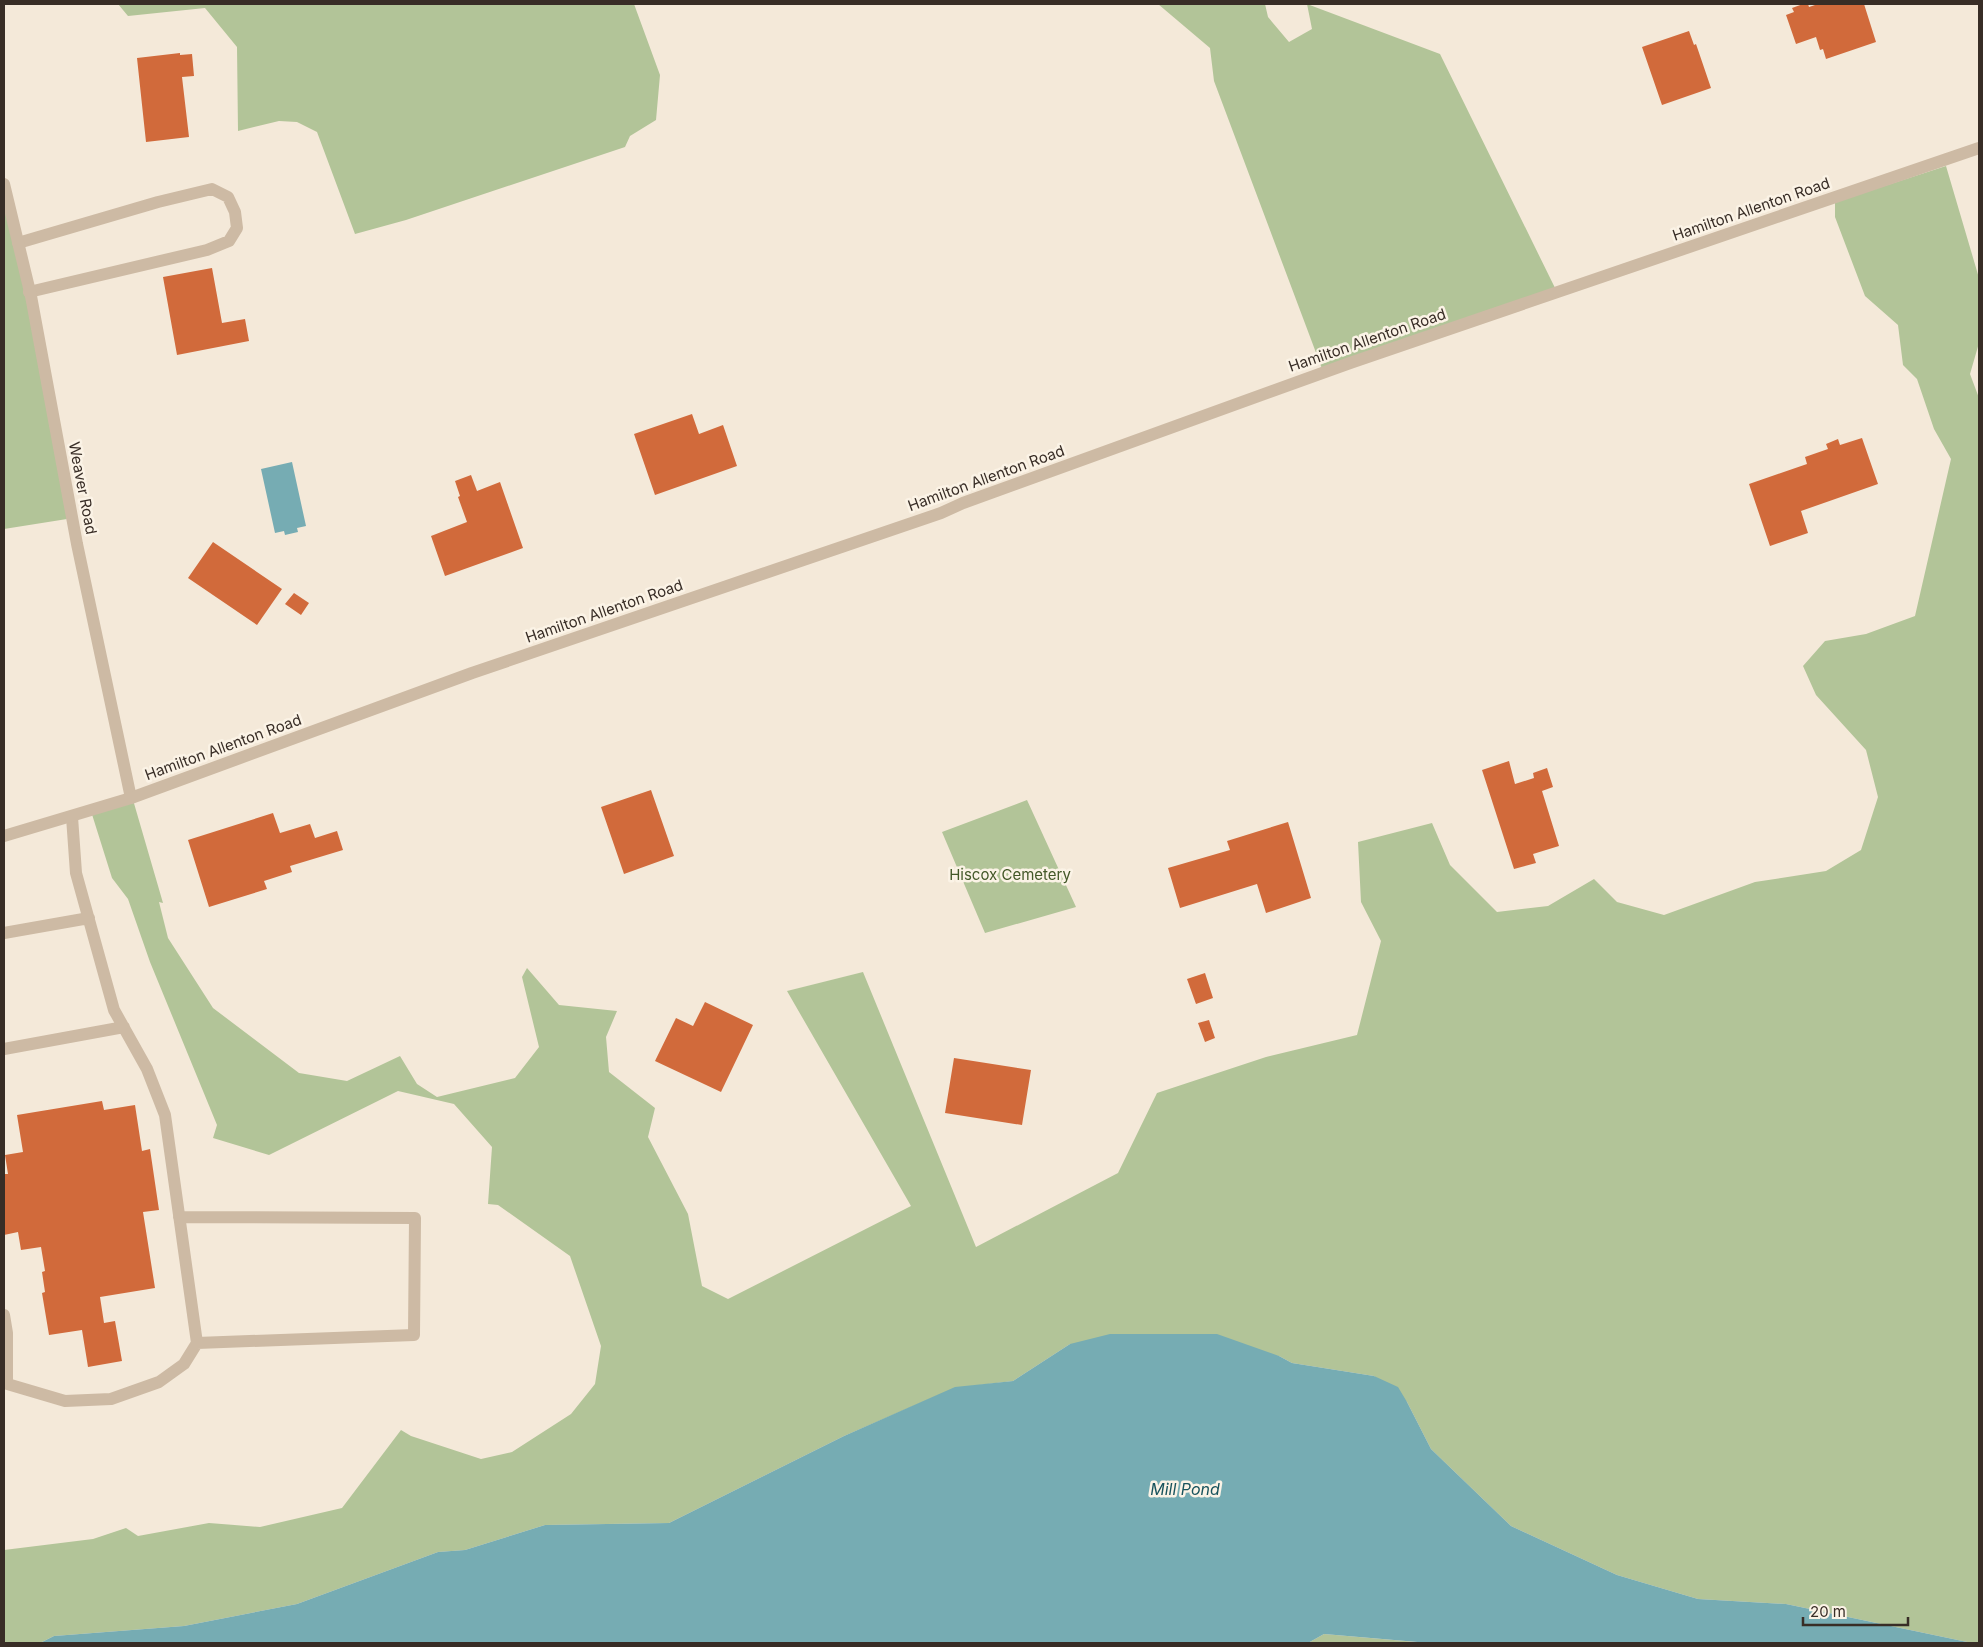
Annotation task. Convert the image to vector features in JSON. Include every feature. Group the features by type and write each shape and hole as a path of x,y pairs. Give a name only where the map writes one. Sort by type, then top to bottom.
{"street":[{"name":"Hamilton Allenton Road","path":"4,836 131,798 472,673 941,513 962,503 1350,363 1979,148"},
{"name":"Weaver Road","path":"4,184 29,292 77,544 131,798"},
{"path":"18,243 158,202 212,189 228,198 235,212 237,228 230,241 207,250 29,292"},
{"path":"4,1315 7,1333 5,1383 65,1401 112,1399 159,1382 184,1364 197,1343 165,1115 147,1069 114,1010 76,873 72,817"},
{"path":"4,933 89,918"},
{"path":"4,1048 124,1027"},
{"path":"179,1217 415,1218 414,1335 197,1343"}],"green space":[{"path":"118,4 634,4 660,75 656,120 630,136 625,147 406,220 355,234 317,132 297,122 279,121 238,131 237,47 205,8 128,16"},
{"path":"1158,4 1265,4 1268,17 1289,42 1312,29 1307,4 1440,54 1558,294 1324,374 1214,81 1210,48"},
{"path":"1946,166 1979,278 1979,343 1970,374 1979,398 1979,1643 1786,1604 1698,1599 1617,1575 1511,1526 1431,1449 1407,1402 1374,1376 1292,1363 1279,1356 1070,1344 1013,1381 955,1388 844,1436 669,1523 545,1525 465,1550 438,1552 297,1604 184,1626 54,1636 40,1643 4,1643 4,1550 93,1539 126,1528 138,1536 209,1523 260,1527 342,1508 401,1430 411,1436 481,1459 512,1452 571,1414 595,1384 601,1346 570,1256 498,1205 488,1204 492,1147 454,1104 398,1091 269,1155 213,1138 217,1125 150,962 128,899 112,878 90,808 131,793 163,903 159,902 168,938 213,1008 299,1073 347,1081 400,1056 417,1084 437,1097 515,1078 539,1047 522,977 527,968 559,1005 617,1011 606,1037 609,1072 655,1108 648,1137 688,1214 702,1286 728,1299 911,1206 787,991 863,972 976,1247 1118,1173 1157,1093 1266,1057 1357,1035 1381,941 1361,902 1358,842 1432,823 1450,865 1497,912 1548,906 1594,879 1617,902 1664,915 1755,882 1826,871 1861,850 1878,797 1866,750 1816,695 1803,666 1825,641 1866,634 1915,616 1951,459 1934,429 1917,379 1903,365 1898,325 1865,296 1835,217 1835,202"},
{"path":"4,179 67,519 4,529"},
{"name":"Hiscox Cemetery","path":"1027,800 1076,907 985,933 942,832"},
{"path":"1324,1634 1428,1643 1308,1643"}],"water":[{"path":"292,462 306,526 297,528 298,532 285,535 284,531 275,533 261,469"},
{"name":"Mill Pond","path":"1110,1334 1217,1334 1279,1356 1292,1363 1374,1376 1398,1387 1431,1449 1511,1526 1617,1575 1698,1599 1786,1604 1972,1643 1429,1643 1324,1634 1308,1643 40,1643 54,1636 184,1626 297,1604 438,1552 465,1550 545,1525 669,1523 844,1436 955,1387 1013,1381 1070,1344"}],"building":[{"path":"1808,4 1809,7 1818,4 1864,4 1876,42 1826,59 1823,49 1820,50 1816,37 1796,44 1786,15 1794,12 1792,8"},
{"path":"1689,31 1694,45 1696,44 1711,88 1662,105 1642,47"},
{"path":"180,53 180,55 192,54 194,76 182,77 189,137 146,142 137,58"},
{"path":"212,268 222,323 245,319 249,341 177,355 163,277"},
{"path":"692,414 699,434 723,425 737,466 655,495 634,434"},
{"path":"1862,438 1878,484 1801,511 1808,533 1770,546 1749,484 1807,464 1805,457 1828,449 1826,444 1838,439 1840,445"},
{"path":"471,475 477,491 500,482 523,548 445,576 431,536 467,522 458,497 460,496 455,481"},
{"path":"213,542 282,589 257,625 188,578"},
{"path":"294,593 309,603 301,615 285,604"},
{"path":"1509,761 1515,784 1534,778 1533,773 1547,768 1553,787 1542,791 1559,846 1533,854 1536,863 1514,869 1482,770"},
{"path":"651,790 674,856 624,874 601,807"},
{"path":"273,813 280,833 310,824 315,838 337,831 343,850 290,866 292,872 264,881 267,889 209,907 188,840"},
{"path":"1288,822 1311,898 1266,913 1257,884 1180,908 1168,868 1230,850 1227,841"},
{"path":"1205,973 1213,998 1196,1004 1187,979"},
{"path":"705,1002 753,1025 721,1092 655,1061 676,1018 693,1026"},
{"path":"1209,1020 1215,1038 1205,1042 1198,1023"},
{"path":"954,1058 1031,1070 1022,1125 945,1113"},
{"path":"102,1101 104,1110 135,1105 142,1151 150,1149 159,1210 143,1212 155,1288 100,1297 104,1323 115,1321 122,1361 88,1367 82,1330 49,1335 42,1293 45,1292 42,1272 45,1271 41,1247 21,1250 18,1232 4,1235 4,1174 8,1174 5,1155 23,1152 17,1115"}]}
